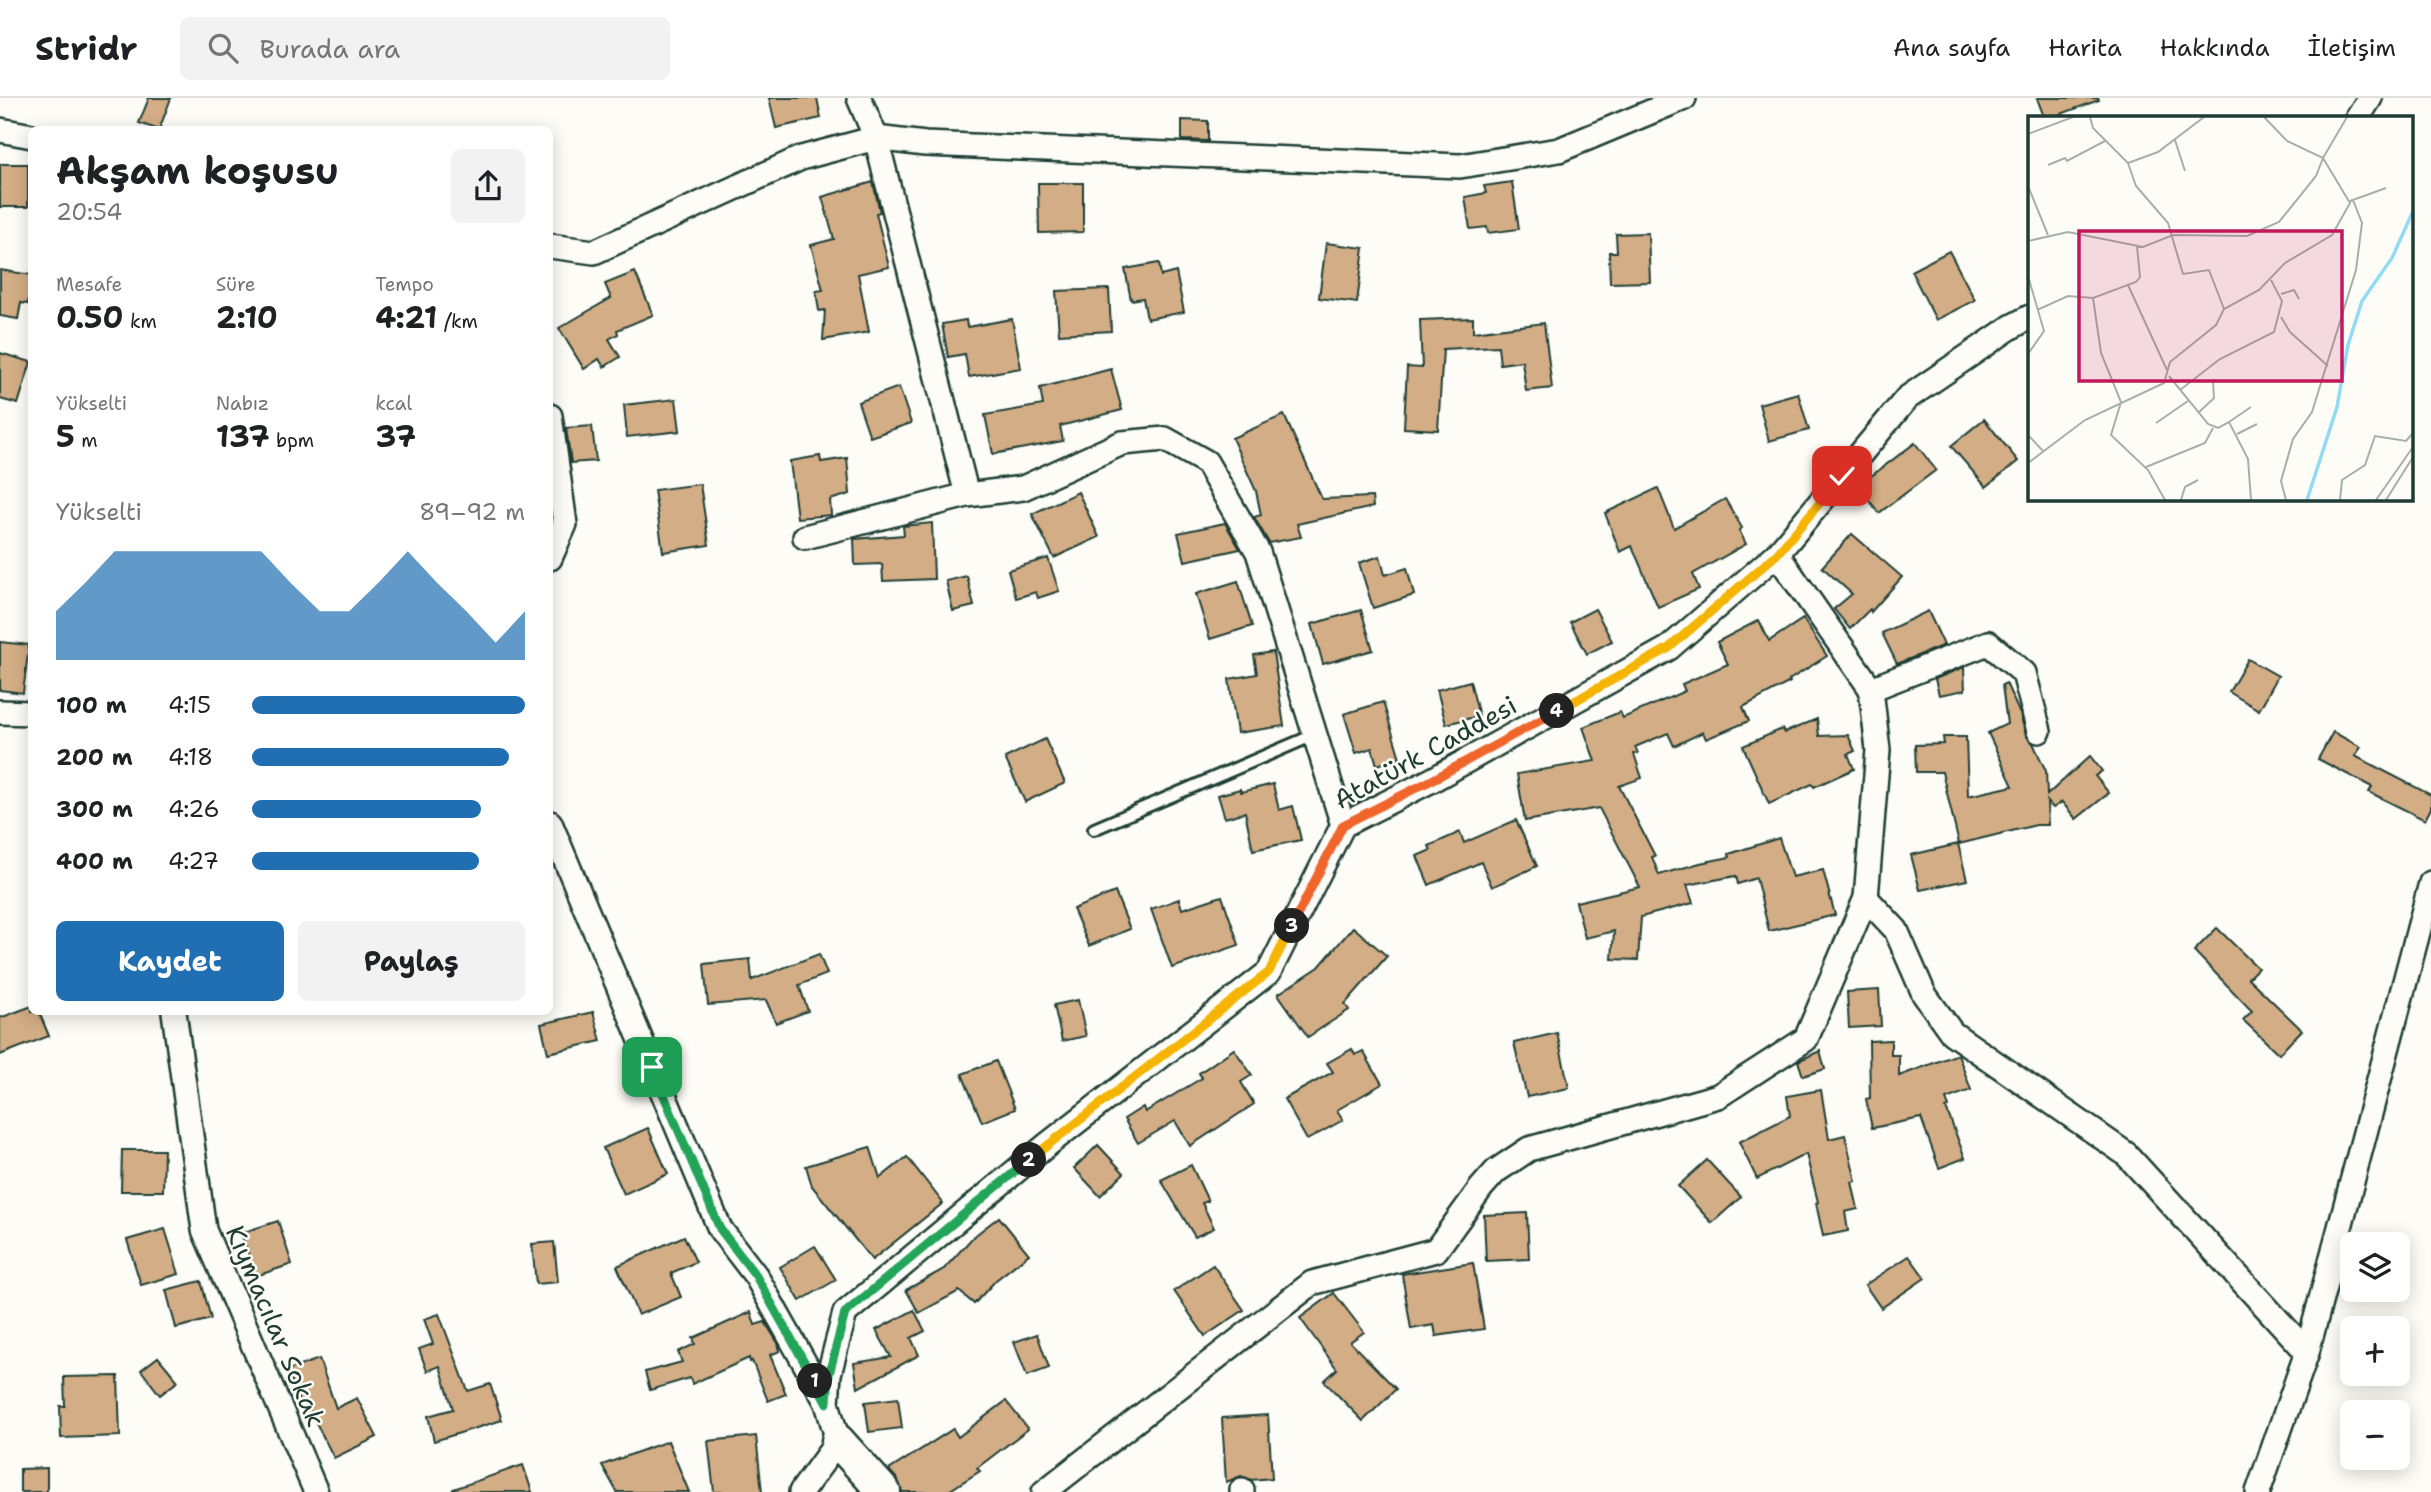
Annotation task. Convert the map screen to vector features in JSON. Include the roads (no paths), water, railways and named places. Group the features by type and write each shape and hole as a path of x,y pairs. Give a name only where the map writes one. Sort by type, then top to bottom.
{"street":[{"path":"859,98 876,138 967,495"},
{"path":"553,246 594,251 801,158 876,138 925,144 1460,166 1559,150 1684,98"},
{"path":"2359,116 2370,98"},
{"path":"0,130 28,135"},
{"name":"Atatürk Caddesi","path":"838,1441 827,1403 829,1374 845,1313 1047,1145 1269,972 1343,825 1432,780 1669,648 1777,554 1907,398 2028,318"},
{"path":"553,438 565,524 553,551"},
{"path":"805,537 967,495 1023,488 1122,443 1165,439 1206,462 1258,552 1343,825"},
{"path":"1044,1492 1312,1283 1436,1250 1496,1171 1529,1149 1718,1096 1806,1039 1866,898 1878,750 1871,689 1777,554"},
{"path":"1871,689 1988,643 2024,673 2039,731"},
{"path":"0,712 28,713"},
{"path":"553,830 720,1229 756,1276 827,1403"},
{"path":"2258,1492 2307,1352 2431,883"},
{"path":"1866,898 1896,930 1924,994 1952,1034 2126,1154 2307,1352"},
{"name":"Kıymacılar Sokak","path":"174,1015 204,1230 316,1492"},
{"path":"801,1492 838,1441 884,1492"}],"lane":[{"path":"1094,829 1314,734"}]}
